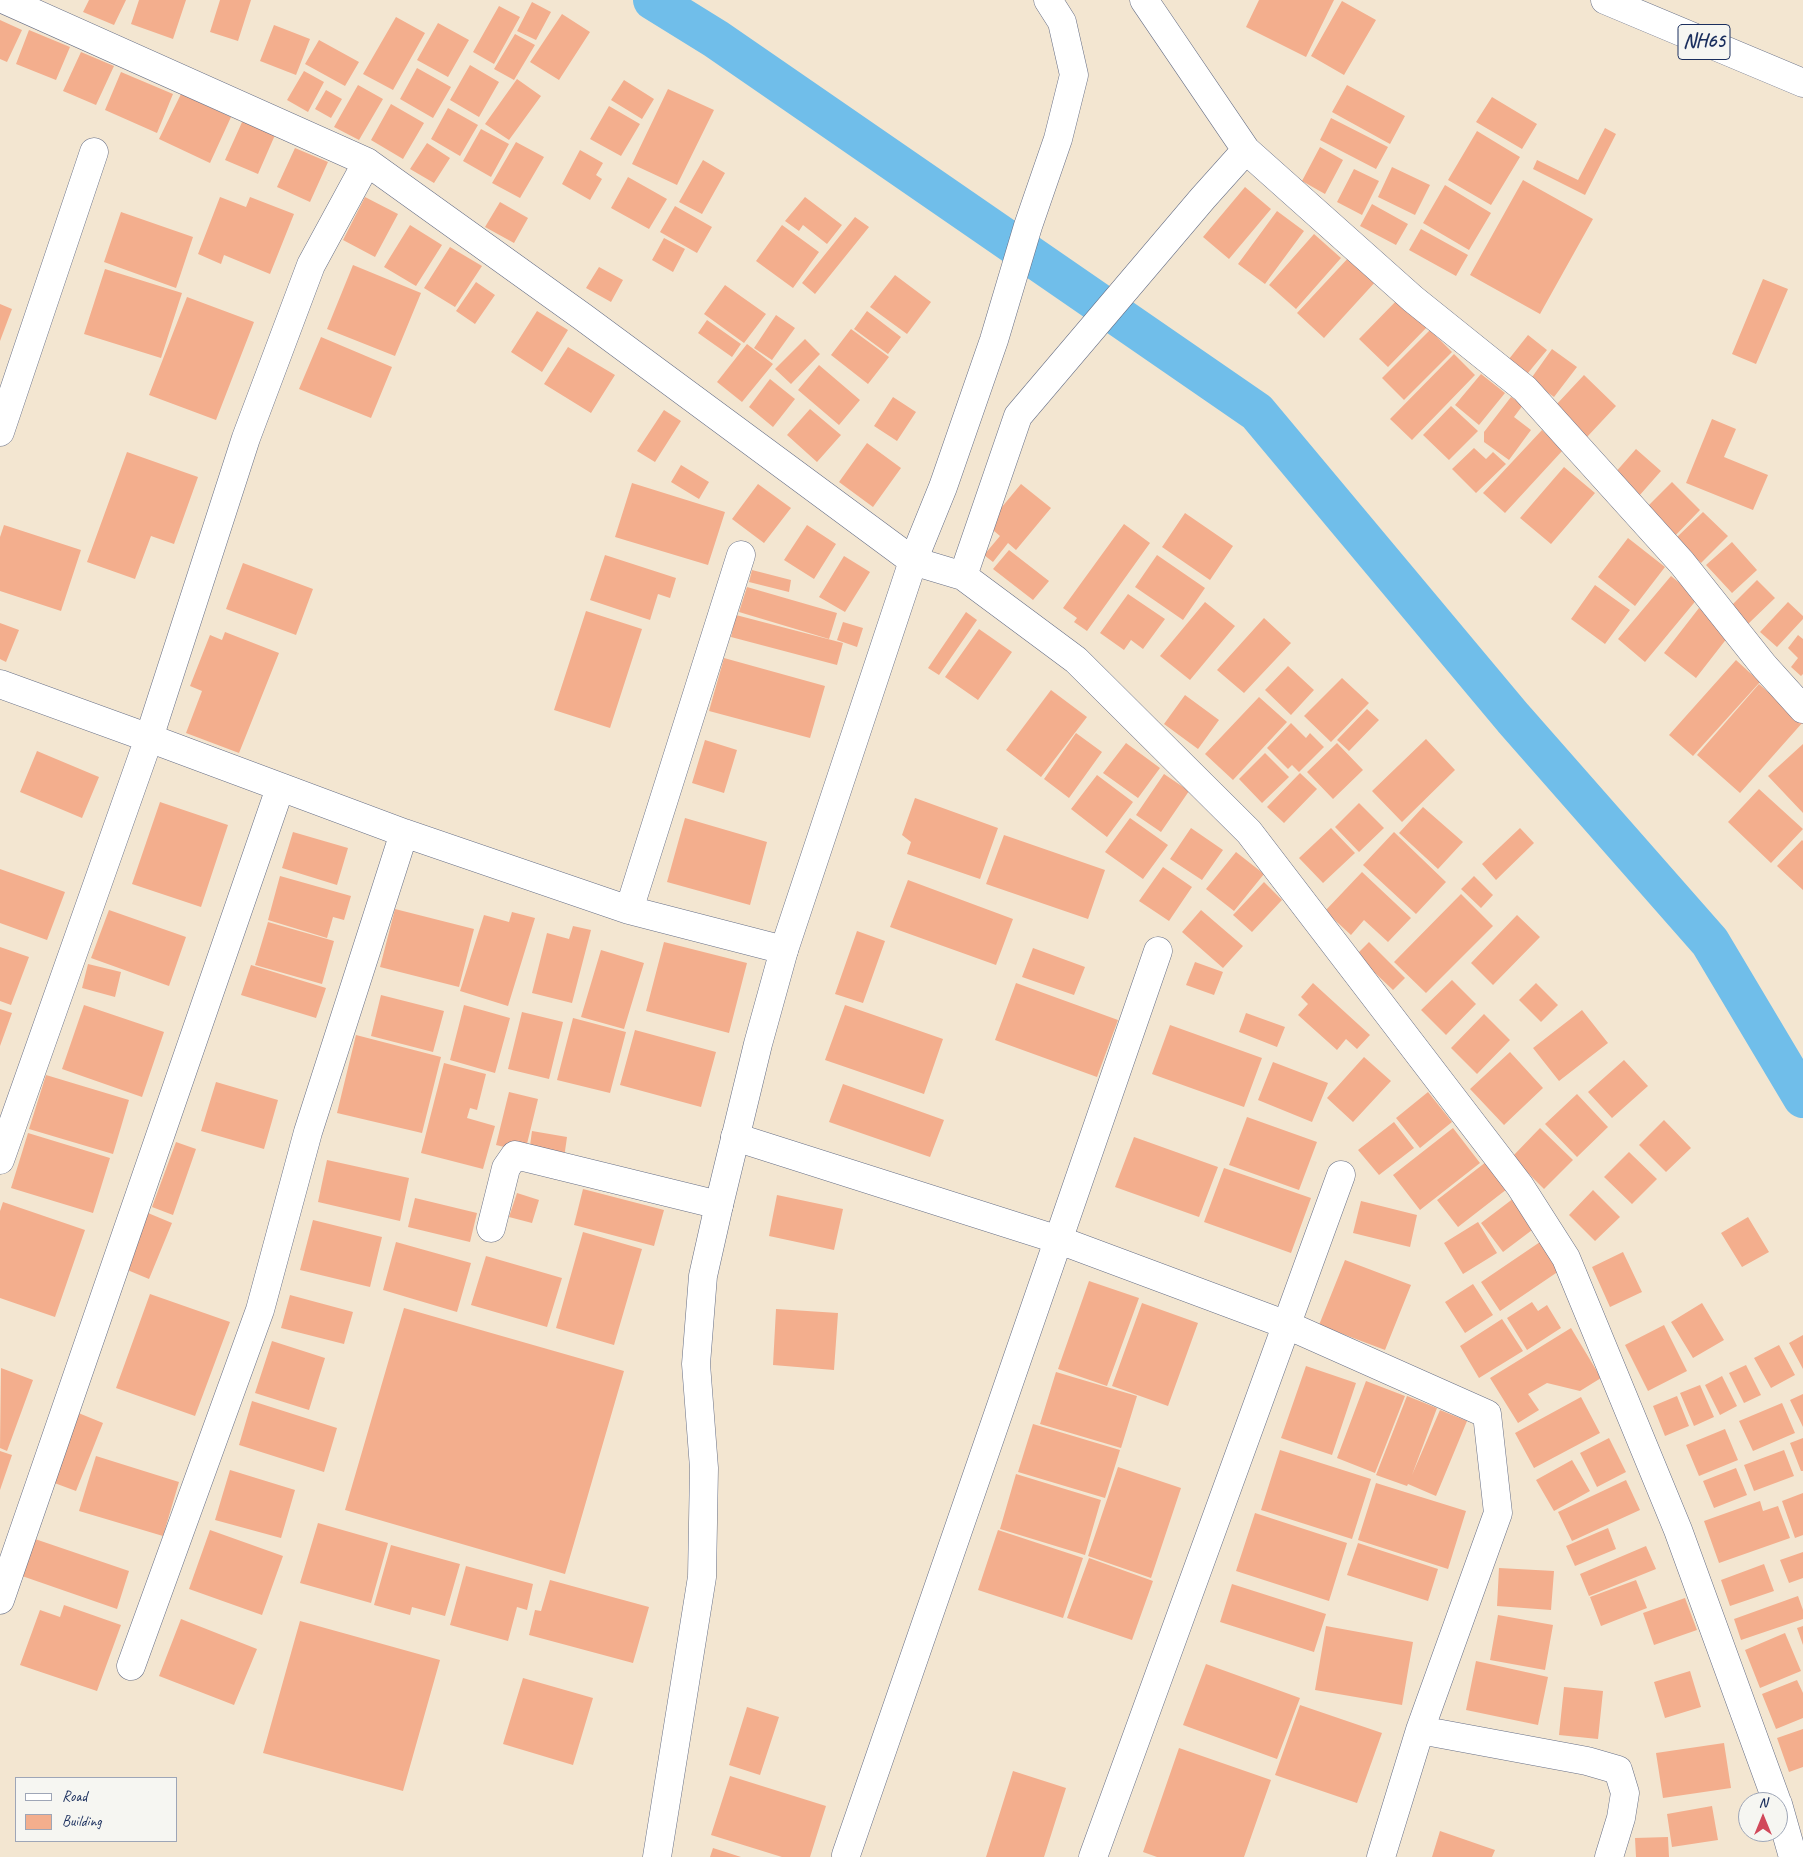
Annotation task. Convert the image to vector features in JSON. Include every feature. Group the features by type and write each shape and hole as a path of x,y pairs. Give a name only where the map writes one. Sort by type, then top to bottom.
{"main road":[{"path":"5,0 367,162 583,317 913,561 963,576 1076,660 1248,832 1520,1186 1566,1258 1678,1530 1774,1792"},
{"path":"657,1857 702,1577 704,1468 696,1364 704,1276 718,1205 758,1044 784,950 913,561 944,487 994,340 1028,226 1058,139 1074,75 1062,22 1048,0"},
{"path":"1144,0 1246,150 1412,298 1525,389 1682,564 1764,666 1803,709"},
{"name":"NH65","path":"1605,0 1803,84"},
{"path":"963,576 1018,416 1246,150"},
{"path":"0,432 94,152"},
{"path":"0,1160 149,738 246,438 308,274 367,162"},
{"path":"629,910 742,555"},
{"path":"0,684 404,834 629,910 784,950"},
{"path":"0,1600 280,788"},
{"path":"131,1666 260,1310 308,1132 404,834"},
{"path":"846,1855 1158,951"},
{"path":"735,1137 1059,1240 1286,1325 1487,1414 1498,1513 1420,1730 1381,1857"},
{"path":"491,1228 506,1168 515,1155 718,1205"},
{"path":"1093,1857 1341,1175"},
{"path":"1420,1730 1587,1761 1618,1770 1625,1793 1621,1818 1609,1857"},
{"path":"1788,1839 1793,1857"}],"building":[{"path":"89,0 126,0 114,25 83,12"},
{"path":"139,0 186,0 173,39 131,24"},
{"path":"220,0 251,0 238,41 210,32"},
{"path":"1259,0 1334,0 1306,57 1246,27"},
{"path":"1342,1 1376,20 1344,75 1311,56"},
{"path":"532,2 551,12 536,40 517,31"},
{"path":"499,6 520,17 494,64 473,52"},
{"path":"562,14 590,32 559,80 530,62"},
{"path":"396,17 425,33 393,90 363,74"},
{"path":"0,20 22,30 7,62 0,59"},
{"path":"438,23 469,40 448,77 417,60"},
{"path":"274,25 310,39 296,75 260,61"},
{"path":"29,30 70,47 56,80 16,64"},
{"path":"515,34 535,45 514,80 494,69"},
{"path":"319,40 359,62 345,86 305,64"},
{"path":"81,52 114,66 96,105 63,91"},
{"path":"470,65 499,82 479,117 450,100"},
{"path":"417,68 451,87 433,118 400,99"},
{"path":"304,71 324,82 308,112 287,100"},
{"path":"121,72 173,94 157,133 105,110"},
{"path":"517,79 541,96 509,140 485,124"},
{"path":"624,80 654,99 642,119 611,100"},
{"path":"358,85 383,99 359,140 334,127"},
{"path":"1347,85 1405,116 1390,144 1332,112"},
{"path":"668,89 714,110 677,185 632,164"},
{"path":"326,90 342,99 331,118 315,109"},
{"path":"181,94 231,117 210,163 159,139"},
{"path":"1492,97 1537,124 1522,149 1476,122"},
{"path":"391,104 424,123 403,159 371,140"},
{"path":"609,106 640,124 621,156 590,139"},
{"path":"448,108 478,125 460,156 431,139"},
{"path":"1331,118 1388,147 1376,169 1320,140"},
{"path":"243,120 275,135 258,174 225,160"},
{"path":"1605,128 1616,134 1585,195 1533,169 1537,160 1578,180"},
{"path":"481,129 509,144 491,177 463,161"},
{"path":"1477,131 1520,157 1491,205 1448,180"},
{"path":"516,142 544,157 520,198 492,183"},
{"path":"427,143 450,158 434,183 410,169"},
{"path":"1320,147 1343,160 1325,194 1302,181"},
{"path":"295,148 328,162 310,202 277,187"},
{"path":"580,150 603,163 596,175 602,179 590,200 562,184"},
{"path":"703,160 725,173 702,214 679,202"},
{"path":"1392,167 1430,185 1415,215 1378,197"},
{"path":"1354,169 1379,181 1362,215 1337,202"},
{"path":"628,177 667,199 649,229 611,208"},
{"path":"1523,180 1593,219 1540,314 1470,275"},
{"path":"1445,185 1491,213 1469,250 1423,223"},
{"path":"1245,187 1271,209 1229,259 1203,237"},
{"path":"220,197 246,207 250,197 294,214 270,274 224,255 221,264 198,254"},
{"path":"365,197 398,214 375,257 343,240"},
{"path":"805,197 842,225 827,244 803,225 799,231 785,221"},
{"path":"500,202 528,218 514,243 485,227"},
{"path":"1372,204 1408,224 1396,245 1360,226"},
{"path":"675,206 712,227 697,253 660,232"},
{"path":"1277,211 1304,231 1265,284 1238,264"},
{"path":"121,212 193,237 176,288 104,262"},
{"path":"855,217 869,227 815,294 802,283"},
{"path":"410,225 442,245 416,286 384,267"},
{"path":"782,225 819,252 793,288 756,261"},
{"path":"1421,229 1468,255 1456,276 1409,250"},
{"path":"1314,234 1341,258 1296,309 1269,285"},
{"path":"664,238 685,249 673,272 652,260"},
{"path":"450,247 482,266 455,307 424,288"},
{"path":"1350,256 1377,280 1324,338 1297,313"},
{"path":"353,265 421,293 395,356 327,329"},
{"path":"599,267 623,280 611,302 586,288"},
{"path":"105,269 182,293 161,358 84,334"},
{"path":"895,275 931,302 907,334 870,307"},
{"path":"1763,279 1788,289 1756,364 1732,354"},
{"path":"476,282 495,295 475,324 456,311"},
{"path":"725,285 766,314 744,343 704,314"},
{"path":"187,297 254,322 216,420 149,395"},
{"path":"1400,297 1429,325 1388,367 1359,339"},
{"path":"0,304 12,309 0,341"},
{"path":"537,311 568,330 542,372 511,352"},
{"path":"867,311 901,337 888,354 854,329"},
{"path":"776,315 795,328 772,360 754,348"},
{"path":"707,320 741,344 732,357 698,333"},
{"path":"851,329 889,357 868,384 831,355"},
{"path":"1430,330 1452,352 1404,400 1382,378"},
{"path":"1528,335 1547,350 1523,379 1505,364"},
{"path":"321,337 392,367 371,418 299,389"},
{"path":"805,339 820,354 791,384 775,369"},
{"path":"747,344 773,364 742,402 717,382"},
{"path":"568,347 615,375 591,413 544,384"},
{"path":"1552,349 1577,367 1554,397 1530,380"},
{"path":"1454,354 1475,375 1412,440 1390,419"},
{"path":"819,365 860,400 839,425 798,390"},
{"path":"1481,374 1505,393 1479,425 1455,405"},
{"path":"1584,375 1616,406 1587,437 1555,406"},
{"path":"770,379 795,399 773,427 749,407"},
{"path":"893,397 916,412 897,441 874,426"},
{"path":"1511,397 1523,405 1514,417 1531,430 1509,460 1484,442 1484,432"},
{"path":"1451,406 1478,431 1449,460 1423,435"},
{"path":"810,409 841,435 817,462 787,435"},
{"path":"664,410 681,421 655,462 637,451"},
{"path":"1712,419 1736,429 1724,457 1768,475 1753,510 1686,483"},
{"path":"1542,430 1563,450 1505,513 1483,493"},
{"path":"867,443 901,468 873,507 839,482"},
{"path":"1474,448 1486,459 1493,452 1506,464 1476,493 1452,469"},
{"path":"1636,449 1661,471 1639,496 1614,474"},
{"path":"127,452 198,477 174,544 151,536 135,579 87,562"},
{"path":"681,465 709,482 699,499 671,482"},
{"path":"1564,467 1595,493 1551,544 1520,518"},
{"path":"1672,482 1700,510 1671,540 1642,512"},
{"path":"632,483 725,512 708,565 615,537"},
{"path":"758,484 791,508 764,543 732,519"},
{"path":"1021,484 1051,508 1016,550 1008,543 993,562 984,555 1000,536 987,525"},
{"path":"1703,512 1728,536 1701,563 1676,538"},
{"path":"1185,513 1233,546 1210,580 1162,547"},
{"path":"1124,524 1150,543 1087,631 1074,622 1077,618 1063,608"},
{"path":"4,525 81,550 61,611 0,591 0,537"},
{"path":"807,525 836,544 814,579 784,560"},
{"path":"1628,538 1665,567 1635,606 1598,577"},
{"path":"1732,542 1757,570 1732,593 1706,565"},
{"path":"1009,550 1049,581 1033,600 993,569"},
{"path":"605,555 676,578 670,598 658,594 650,620 590,600"},
{"path":"1157,555 1205,588 1183,620 1135,587"},
{"path":"844,556 870,572 845,612 819,597"},
{"path":"243,563 313,589 296,635 226,609"},
{"path":"752,570 791,580 789,592 749,582"},
{"path":"1671,576 1698,598 1645,662 1618,639"},
{"path":"1757,580 1775,598 1748,624 1730,607"},
{"path":"1595,585 1630,610 1605,644 1571,619"},
{"path":"747,587 837,613 829,639 739,612"},
{"path":"1128,594 1165,619 1143,649 1131,640 1124,650 1100,633"},
{"path":"1205,602 1235,626 1190,680 1160,656"},
{"path":"1788,602 1803,616 1803,619 1777,647 1760,632"},
{"path":"1699,608 1731,633 1696,678 1664,653"},
{"path":"586,611 642,629 610,728 554,710"},
{"path":"966,612 977,620 939,675 928,668"},
{"path":"736,615 843,643 837,665 731,637"},
{"path":"1264,618 1291,643 1244,693 1217,670"},
{"path":"843,622 863,628 857,647 837,640"},
{"path":"0,623 19,630 6,662 0,659"},
{"path":"979,629 1012,652 978,700 945,677"},
{"path":"225,632 279,653 239,753 186,733 202,691 190,686 210,635 222,640"},
{"path":"1798,635 1803,639 1803,674 1801,676 1791,667 1798,658 1788,648"},
{"path":"724,658 825,686 810,738 709,711"},
{"path":"1736,660 1760,682 1693,756 1669,735"},
{"path":"1288,666 1314,690 1291,715 1265,690"},
{"path":"1342,678 1369,703 1331,742 1304,716"},
{"path":"1759,684 1803,722 1740,793 1697,755"},
{"path":"1051,690 1087,717 1041,777 1006,750"},
{"path":"1185,695 1219,720 1198,749 1164,724"},
{"path":"1259,697 1287,722 1233,780 1205,754"},
{"path":"1367,709 1379,720 1349,751 1337,740"},
{"path":"1291,723 1306,738 1310,733 1324,747 1299,772 1292,765 1288,769 1267,748"},
{"path":"1076,733 1102,752 1069,798 1044,779"},
{"path":"1426,739 1455,770 1402,822 1372,791"},
{"path":"705,740 737,750 724,793 692,783"},
{"path":"1126,743 1160,768 1138,798 1103,773"},
{"path":"1337,743 1363,770 1333,799 1307,772"},
{"path":"1803,744 1803,813 1768,776"},
{"path":"37,751 99,777 82,818 20,792"},
{"path":"1265,753 1289,777 1262,803 1239,779"},
{"path":"1300,773 1317,789 1284,823 1267,807"},
{"path":"1164,774 1189,791 1161,832 1136,815"},
{"path":"1097,775 1133,802 1107,837 1071,809"},
{"path":"1759,789 1803,829 1771,863 1728,822"},
{"path":"915,798 998,828 980,879 907,854 911,842 902,835"},
{"path":"160,802 228,825 201,907 132,884"},
{"path":"1359,803 1384,828 1359,852 1335,827"},
{"path":"1423,807 1463,842 1438,869 1399,833"},
{"path":"685,818 767,842 750,905 667,882"},
{"path":"1130,818 1168,845 1143,879 1105,852"},
{"path":"1191,828 1223,850 1202,880 1170,859"},
{"path":"1331,828 1355,853 1323,883 1299,858"},
{"path":"1520,828 1534,843 1496,880 1482,864"},
{"path":"293,832 348,848 337,885 282,868"},
{"path":"1394,832 1446,882 1416,914 1363,865"},
{"path":"1004,835 1105,870 1088,919 986,884"},
{"path":"1803,841 1803,890 1777,866"},
{"path":"1236,852 1264,874 1234,911 1206,889"},
{"path":"1163,867 1192,887 1169,921 1139,901"},
{"path":"0,869 65,892 47,940 0,923"},
{"path":"1362,872 1411,918 1388,942 1364,920 1351,935 1325,911"},
{"path":"280,876 351,896 344,920 333,917 327,938 268,920"},
{"path":"1474,876 1493,895 1481,908 1461,889"},
{"path":"908,880 1013,919 996,965 890,927"},
{"path":"1264,882 1282,900 1252,932 1233,915"},
{"path":"1461,894 1493,926 1426,993 1394,962"},
{"path":"395,909 474,929 459,987 380,967"},
{"path":"109,910 186,937 169,986 91,958"},
{"path":"1201,910 1243,946 1223,968 1182,932"},
{"path":"512,912 535,918 508,1006 460,991 484,915 509,922"},
{"path":"1517,915 1540,937 1493,985 1471,963"},
{"path":"268,922 334,941 322,984 255,965"},
{"path":"573,926 591,930 572,1003 532,993 547,933 569,939"},
{"path":"857,931 885,941 863,1003 835,994"},
{"path":"664,942 747,963 729,1033 646,1011"},
{"path":"1369,942 1405,978 1393,990 1356,955"},
{"path":"0,947 29,957 11,1005 0,1001"},
{"path":"1033,948 1085,967 1074,995 1022,977"},
{"path":"601,950 644,963 624,1029 581,1017"},
{"path":"1195,962 1223,972 1214,995 1186,985"},
{"path":"88,964 121,972 115,997 82,988"},
{"path":"251,965 326,988 316,1018 241,995"},
{"path":"1452,980 1476,1004 1446,1035 1421,1010"},
{"path":"1016,983 1118,1020 1097,1077 995,1040"},
{"path":"1313,983 1370,1035 1357,1049 1346,1039 1337,1050 1298,1015 1308,1004 1301,997"},
{"path":"1536,983 1558,1005 1541,1022 1519,1000"},
{"path":"381,995 444,1011 433,1052 371,1036"},
{"path":"84,1005 164,1032 142,1097 62,1069"},
{"path":"464,1005 510,1018 495,1073 450,1060"},
{"path":"845,1005 943,1039 924,1094 825,1060"},
{"path":"0,1009 12,1013 0,1046"},
{"path":"1582,1010 1608,1043 1559,1081 1533,1048"},
{"path":"522,1012 563,1022 549,1079 508,1069"},
{"path":"1246,1013 1285,1027 1277,1047 1239,1032"},
{"path":"1484,1014 1510,1040 1477,1074 1451,1048"},
{"path":"573,1018 626,1032 610,1093 557,1080"},
{"path":"1170,1025 1262,1058 1244,1107 1152,1074"},
{"path":"635,1030 716,1052 701,1107 620,1085"},
{"path":"356,1035 441,1057 422,1133 337,1113"},
{"path":"1510,1052 1543,1088 1504,1125 1470,1089"},
{"path":"1364,1057 1391,1081 1353,1122 1327,1098"},
{"path":"1624,1060 1648,1086 1612,1118 1588,1092"},
{"path":"1273,1062 1328,1083 1312,1122 1258,1100"},
{"path":"444,1063 486,1074 477,1110 470,1108 467,1118 495,1126 483,1169 421,1153"},
{"path":"46,1075 129,1100 113,1154 29,1129"},
{"path":"216,1082 278,1100 264,1149 201,1131"},
{"path":"843,1084 944,1120 930,1157 829,1122"},
{"path":"509,1092 538,1099 525,1152 496,1145"},
{"path":"1428,1092 1452,1122 1420,1148 1396,1118"},
{"path":"1577,1094 1608,1127 1577,1157 1545,1124"},
{"path":"1247,1117 1317,1142 1299,1190 1229,1165"},
{"path":"1664,1120 1691,1148 1666,1172 1639,1145"},
{"path":"1394,1122 1414,1148 1379,1175 1358,1150"},
{"path":"1453,1128 1480,1163 1420,1210 1393,1175"},
{"path":"1540,1128 1573,1160 1544,1189 1512,1157"},
{"path":"532,1131 567,1137 564,1158 529,1153"},
{"path":"28,1133 110,1158 93,1213 11,1188"},
{"path":"1134,1137 1218,1167 1199,1217 1115,1187"},
{"path":"176,1142 196,1149 173,1215 152,1207"},
{"path":"1629,1152 1657,1179 1632,1204 1604,1177"},
{"path":"327,1160 409,1178 400,1221 318,1202"},
{"path":"1486,1162 1507,1189 1458,1227 1437,1200"},
{"path":"1224,1168 1311,1198 1291,1253 1204,1222"},
{"path":"583,1189 664,1210 654,1246 574,1225"},
{"path":"1593,1190 1620,1217 1595,1241 1569,1215"},
{"path":"517,1193 539,1200 532,1223 509,1217"},
{"path":"777,1195 843,1209 834,1250 769,1236"},
{"path":"415,1198 477,1213 470,1242 408,1227"},
{"path":"1514,1198 1536,1227 1503,1252 1481,1223"},
{"path":"1361,1201 1417,1215 1410,1247 1353,1233"},
{"path":"3,1202 85,1230 55,1317 0,1298 0,1211"},
{"path":"148,1213 172,1223 149,1279 125,1269"},
{"path":"1748,1217 1769,1252 1742,1267 1721,1233"},
{"path":"313,1220 382,1237 370,1287 300,1270"},
{"path":"1478,1222 1497,1253 1463,1274 1444,1243"},
{"path":"583,1232 642,1249 614,1345 556,1328"},
{"path":"396,1242 471,1263 457,1312 383,1290"},
{"path":"1540,1242 1559,1271 1500,1311 1481,1282"},
{"path":"1623,1252 1642,1292 1610,1307 1592,1267"},
{"path":"486,1256 562,1278 547,1327 471,1305"},
{"path":"1345,1260 1411,1285 1385,1350 1319,1325"},
{"path":"1089,1281 1139,1298 1107,1386 1058,1369"},
{"path":"1473,1284 1493,1315 1465,1333 1445,1302"},
{"path":"150,1294 230,1322 195,1416 116,1388"},
{"path":"290,1295 353,1312 344,1344 281,1328"},
{"path":"1532,1302 1538,1311 1547,1305 1561,1328 1527,1350 1507,1318"},
{"path":"1142,1303 1198,1323 1168,1406 1112,1386"},
{"path":"1702,1303 1724,1340 1693,1358 1671,1322"},
{"path":"404,1308 624,1371 565,1574 345,1510"},
{"path":"776,1309 838,1313 834,1370 773,1365"},
{"path":"1502,1319 1523,1351 1479,1378 1460,1346"},
{"path":"1664,1325 1687,1371 1648,1391 1625,1345"},
{"path":"1571,1328 1601,1378 1580,1391 1547,1383 1528,1394 1539,1410 1518,1423 1490,1378"},
{"path":"1803,1335 1803,1369 1789,1343"},
{"path":"272,1341 325,1358 309,1410 255,1393"},
{"path":"1779,1345 1795,1375 1771,1388 1754,1358"},
{"path":"1746,1365 1761,1395 1744,1403 1729,1373"},
{"path":"1306,1366 1356,1383 1332,1455 1281,1438"},
{"path":"1,1368 33,1380 7,1451 0,1448"},
{"path":"1056,1372 1137,1396 1121,1448 1040,1424"},
{"path":"1722,1376 1737,1406 1720,1415 1705,1385"},
{"path":"1366,1381 1405,1396 1375,1473 1337,1458"},
{"path":"1700,1385 1714,1417 1694,1426 1680,1393"},
{"path":"1803,1394 1803,1427 1790,1400"},
{"path":"1407,1396 1437,1408 1412,1475 1440,1410 1467,1421 1436,1496 1408,1484 1407,1486 1376,1475"},
{"path":"1677,1396 1689,1426 1665,1436 1653,1406"},
{"path":"1581,1397 1600,1433 1534,1468 1515,1433"},
{"path":"252,1401 337,1428 324,1472 239,1445"},
{"path":"1782,1403 1795,1433 1753,1451 1739,1421"},
{"path":"76,1412 103,1423 76,1491 49,1481"},
{"path":"1033,1424 1120,1450 1105,1498 1018,1472"},
{"path":"1725,1429 1738,1460 1699,1476 1686,1445"},
{"path":"1609,1438 1626,1472 1597,1487 1580,1453"},
{"path":"1803,1438 1803,1471 1801,1471 1790,1443"},
{"path":"1280,1450 1371,1479 1352,1539 1261,1510"},
{"path":"1784,1450 1794,1476 1754,1491 1744,1465"},
{"path":"0,1451 12,1455 0,1490"},
{"path":"96,1456 179,1482 163,1536 79,1511"},
{"path":"1572,1460 1590,1491 1554,1511 1536,1480"},
{"path":"1118,1467 1181,1488 1151,1578 1088,1556"},
{"path":"1736,1468 1747,1495 1714,1508 1703,1481"},
{"path":"230,1470 295,1490 281,1538 215,1520"},
{"path":"1016,1474 1101,1500 1085,1555 1000,1529"},
{"path":"1626,1480 1640,1510 1572,1541 1558,1512"},
{"path":"1376,1483 1466,1511 1448,1569 1358,1540"},
{"path":"1803,1493 1803,1535 1795,1538 1782,1501"},
{"path":"1760,1501 1763,1511 1778,1506 1790,1538 1719,1563 1704,1521"},
{"path":"1255,1513 1347,1543 1329,1601 1236,1571"},
{"path":"318,1523 388,1543 371,1603 300,1583"},
{"path":"1608,1528 1616,1549 1575,1566 1566,1546"},
{"path":"210,1530 283,1556 262,1615 189,1589"},
{"path":"998,1530 1083,1558 1063,1618 978,1590"},
{"path":"35,1539 129,1571 117,1609 22,1576"},
{"path":"1358,1543 1438,1569 1428,1601 1347,1575"},
{"path":"391,1545 460,1564 445,1616 412,1607 410,1615 374,1605"},
{"path":"1646,1546 1656,1569 1589,1596 1580,1574"},
{"path":"1803,1552 1803,1578 1789,1583 1780,1560"},
{"path":"1089,1558 1153,1581 1132,1640 1067,1618"},
{"path":"1764,1564 1774,1591 1730,1606 1721,1580"},
{"path":"466,1566 533,1584 527,1610 517,1607 508,1641 450,1625"},
{"path":"1499,1568 1554,1571 1551,1610 1497,1606"},
{"path":"550,1580 649,1607 633,1663 529,1635 535,1610 541,1611"},
{"path":"1636,1580 1647,1608 1601,1626 1590,1597"},
{"path":"1232,1584 1326,1614 1314,1652 1220,1622"},
{"path":"1798,1596 1803,1610 1803,1619 1741,1640 1734,1619"},
{"path":"1685,1598 1697,1630 1654,1645 1643,1613"},
{"path":"64,1605 121,1625 97,1691 20,1665 40,1610 60,1617"},
{"path":"1498,1615 1553,1625 1545,1670 1490,1660"},
{"path":"181,1619 257,1649 234,1705 159,1676"},
{"path":"300,1621 440,1660 403,1791 263,1753"},
{"path":"1326,1626 1413,1642 1402,1705 1315,1690"},
{"path":"1803,1626 1803,1645 1797,1628"},
{"path":"1785,1633 1801,1671 1760,1688 1745,1650"},
{"path":"1476,1661 1548,1677 1538,1725 1466,1710"},
{"path":"1206,1664 1300,1698 1277,1759 1183,1725"},
{"path":"1690,1671 1701,1707 1665,1718 1654,1682"},
{"path":"523,1678 593,1698 573,1765 503,1744"},
{"path":"1797,1680 1803,1693 1803,1718 1776,1729 1762,1694"},
{"path":"1564,1687 1603,1691 1598,1739 1559,1735"},
{"path":"1300,1705 1382,1733 1357,1803 1275,1775"},
{"path":"747,1707 779,1717 760,1775 729,1765"},
{"path":"1803,1729 1803,1767 1789,1772 1777,1738"},
{"path":"1724,1743 1731,1788 1663,1798 1656,1753"},
{"path":"1179,1748 1271,1780 1244,1857 1157,1857 1143,1852"},
{"path":"1013,1771 1066,1788 1044,1857 986,1857"},
{"path":"730,1776 826,1806 810,1857 782,1857 711,1835"},
{"path":"1712,1806 1718,1840 1672,1847 1667,1814"},
{"path":"1440,1831 1495,1850 1492,1857 1432,1857"},
{"path":"1668,1837 1669,1857 1636,1857 1635,1838"},
{"path":"713,1848 741,1857 710,1857"}],"waterway":[{"path":"653,0 716,39 1257,412 1513,718 1710,942 1803,1098"}]}
